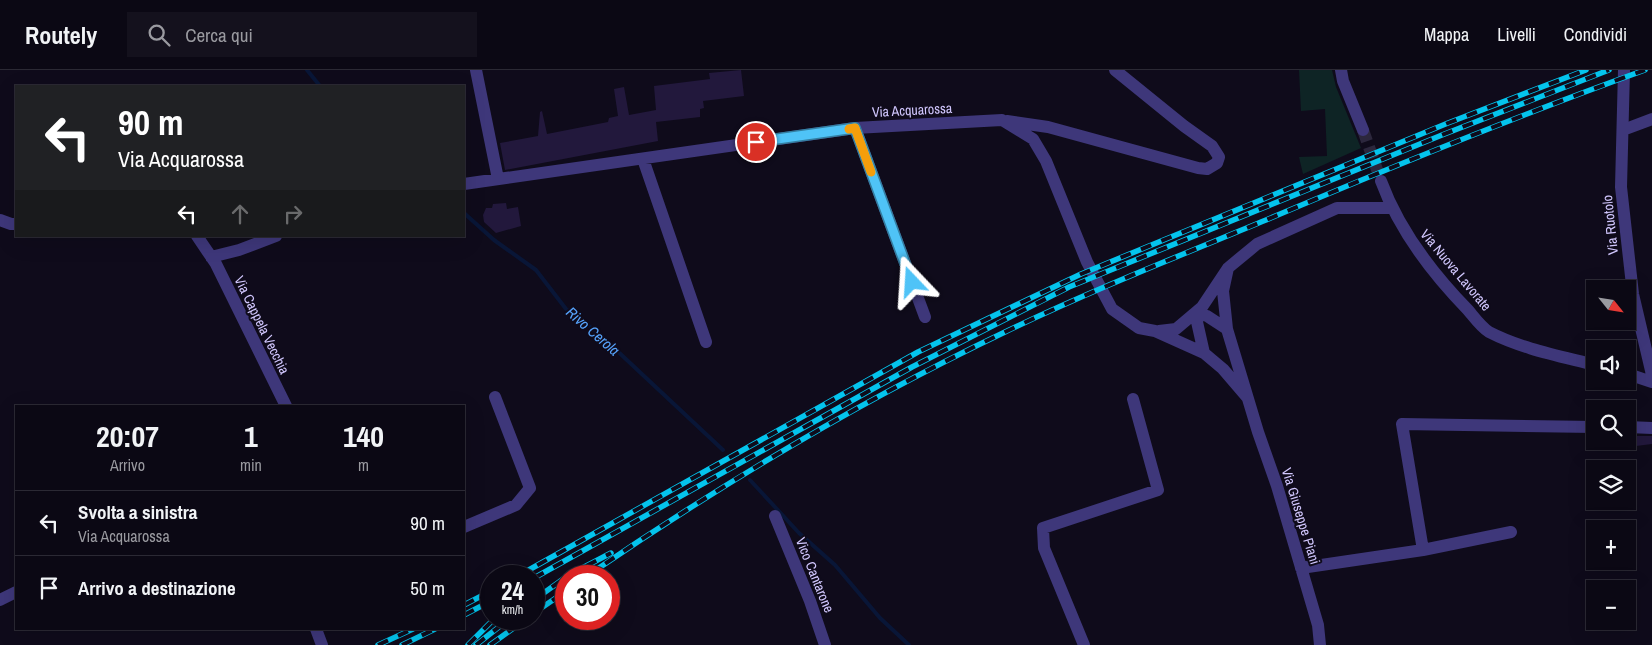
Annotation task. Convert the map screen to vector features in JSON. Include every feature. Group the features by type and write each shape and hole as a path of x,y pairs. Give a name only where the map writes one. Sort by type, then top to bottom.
{"street":[{"path":"476,70 498,179"},
{"name":"Via Acquarossa","path":"465,184 855,128 1002,120 1048,127 1198,168 1207,169 1217,163 1219,157 1212,146 1184,126 1115,70"},
{"path":"1341,70 1343,81 1363,130"},
{"name":"Via Ruotolo","path":"1624,70 1621,187 1633,294 1652,375"},
{"path":"1622,130 1652,119"},
{"path":"1002,120 1033,139 1046,161 1087,262 1112,309 1139,328 1155,331 1176,330 1202,307 1228,268 1256,244 1337,208 1391,208 1381,181"},
{"path":"855,128 925,317"},
{"path":"643,159 706,342"},
{"name":"Via Nuova Lavorate","path":"1391,208 1418,251 1455,297 1488,331 1520,345 1586,363"},
{"path":"0,220 15,224"},
{"path":"198,237 212,257 239,250 273,237"},
{"name":"Via Cappela Vecchia","path":"212,257 286,405"},
{"name":"Via Giuseppe Piani","path":"1228,268 1223,291 1227,329 1247,397 1277,486 1318,626 1320,645"},
{"path":"1195,313 1207,316 1227,329"},
{"path":"1195,313 1204,353"},
{"path":"1155,331 1204,353 1223,369 1247,397"},
{"path":"1636,377 1652,382"},
{"path":"465,527 516,505 530,488 494,397"},
{"path":"1084,645 1044,548 1043,528 1158,490 1133,399"},
{"path":"1423,550 1402,424 1586,427"},
{"path":"1636,428 1652,428"},
{"name":"Vico Cantarone","path":"775,516 810,602 825,645"},
{"path":"1301,568 1423,550 1511,532"},
{"path":"0,600 15,592"},
{"path":"316,630 322,645"}],"green space":[{"path":"1299,70 1332,70 1336,87 1361,148 1303,174 1299,157 1327,156 1325,109 1301,111"}],"building":[{"path":"741,70 744,96 703,101 704,108 700,109 700,117 656,122 658,141 505,170 500,143 538,136 540,112 542,111 547,134 608,122 609,118 618,116 614,89 624,87 629,115 656,110 654,86 710,79 709,73"},
{"path":"506,203 507,209 518,207 521,226 496,233 484,222 483,215 486,208 492,208 493,204"},
{"path":"1636,436 1652,436 1652,444 1636,446"}],"waterway":[{"name":"Rivo Cerola","path":"307,70 319,85"},
{"name":"Rivo Cerola","path":"465,214 494,240 536,270 566,309 597,332 723,450"},
{"name":"Rivo Cerola","path":"750,480 799,533 835,565 880,618 909,645"}],"tunnel":[{"path":"1363,130 1381,181"}],"railway":[{"path":"538,565 918,352 1081,274 1448,123 1586,70"},
{"path":"545,572 912,367 1069,287 1442,135 1609,70"},
{"path":"603,565 688,509 792,446 897,386 1005,332 1102,288 1360,181 1502,124 1645,70"},
{"path":"588,565 611,553"},
{"path":"545,592 555,585"},
{"path":"465,604 480,597"},
{"path":"545,605 555,599"},
{"path":"465,614 480,607"},
{"path":"378,645 411,630"},
{"path":"402,645 433,630"},
{"path":"468,645 483,630"},
{"path":"476,645 495,630"},
{"path":"490,645 511,630"}],"slow traffic":[{"path":"849,129 855,128 871,172"}],"route":[{"path":"756,142 855,128 912,282"}]}
